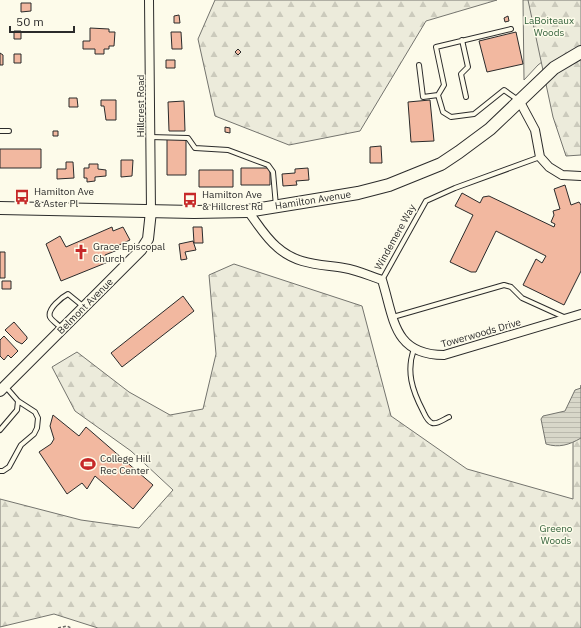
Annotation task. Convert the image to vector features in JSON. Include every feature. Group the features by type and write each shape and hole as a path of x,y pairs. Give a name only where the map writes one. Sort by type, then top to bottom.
{"main road":[{"name":"Hamilton Avenue","path":"0,208 248,211 358,193 389,186 441,164 465,149 490,130 554,68 581,52"}],"street":[{"name":"Hillcrest Road","path":"149,0 150,211"},
{"path":"520,102 535,130 540,157 549,167 562,175 581,176"},
{"name":"Belmont Avenue","path":"3,388 144,246 148,239 150,230 150,211"},
{"name":"Windemere Way","path":"248,211 261,230 277,247 292,257 307,264 356,270 382,280"},
{"name":"Towerwoods Drive","path":"382,280 399,334 406,343 428,355 444,356 581,314"}],"lane":[{"path":"511,29 436,47 444,85 438,95 443,112 451,117 459,118 474,114 504,90 520,102"},
{"path":"462,40 468,67 461,74 466,97"},
{"path":"419,66 423,97 438,95"},
{"path":"0,131 9,131"},
{"path":"150,136 188,138 195,148 228,150 268,165 273,172 276,206"},
{"name":"Windemere Way","path":"382,280 426,201 456,188 540,157"},
{"path":"393,317 504,285 511,287 522,298 566,318"},
{"path":"62,329 50,317 50,314 64,296 68,294 84,307"},
{"path":"415,348 410,362 410,376 416,399 427,419 432,423 437,423 449,417"},
{"path":"0,471 3,471 9,467 21,445 34,434 37,428 38,418 35,412 3,388"},
{"path":"0,430 17,410 18,400"}],"path":[{"path":"58,628 67,626 71,628"}],"green space":[{"path":"215,0 497,0 426,21 360,131 289,145 215,116 198,39"},
{"name":"LaBoiteaux Woods","path":"523,0 581,0 555,52 538,65 524,80"},
{"path":"528,0 581,0 581,155 566,156 553,117"},
{"name":"Greeno Woods","path":"234,264 362,306 391,416 467,469 573,499 573,437 581,385 581,628 98,628 54,614 0,627 0,499 81,520 139,528 173,490 131,451 75,411 52,367 77,352 129,392 170,415 203,409 216,354 209,275"}],"shaded area":[{"path":"581,388 581,438 564,445 555,446 546,444 541,419 543,416 565,411 575,390"}],"building":[{"path":"21,3 31,3 31,11 21,12"},
{"path":"179,15 180,23 174,23 174,16"},
{"path":"508,16 509,21 505,22 504,18"},
{"path":"90,28 109,29 109,32 115,32 114,46 109,46 109,49 104,49 104,54 95,54 95,49 83,49 83,41 90,41"},
{"path":"14,31 21,31 21,39 14,39"},
{"path":"171,32 181,32 182,49 172,49"},
{"path":"516,32 523,64 487,72 479,41"},
{"path":"238,49 241,52 238,55 235,52"},
{"path":"0,53 3,55 3,65 0,65"},
{"path":"14,54 21,54 21,63 14,63"},
{"path":"166,60 175,60 175,68 166,68"},
{"path":"69,98 77,98 78,107 69,107"},
{"path":"101,100 116,100 116,120 106,120 104,106 101,106"},
{"path":"430,100 434,141 411,142 408,102"},
{"path":"184,101 185,131 169,131 168,102"},
{"path":"225,127 230,128 230,133 225,132"},
{"path":"53,131 58,131 58,136 53,136"},
{"path":"167,138 186,138 186,175 167,175"},
{"path":"381,146 382,163 370,163 370,147"},
{"path":"0,149 41,149 41,168 0,168"},
{"path":"121,160 133,160 132,176 121,177"},
{"path":"66,162 73,162 74,178 57,179 57,169 66,169"},
{"path":"89,164 98,164 98,169 106,170 106,176 95,177 95,181 87,182 87,178 84,178 84,168 89,168"},
{"path":"241,168 270,168 270,185 241,185"},
{"path":"308,168 309,180 296,181 297,185 283,186 282,174 295,173 295,169"},
{"path":"199,170 233,170 233,187 199,187"},
{"path":"565,185 571,205 579,202 581,205 581,271 564,305 523,285 536,259 542,263 546,256 496,231 476,272 471,272 450,262 473,215 455,206 462,193 480,203 483,197 489,196 554,227 555,224 551,222 554,215 553,211 560,209 554,189"},
{"name":"Grace Episcopal Church","path":"112,227 113,231 123,227 130,240 119,245 120,249 105,255 108,262 61,281 46,244 60,236 66,247"},
{"path":"193,227 202,227 203,243 194,243"},
{"path":"193,241 196,250 185,252 187,259 181,260 179,244"},
{"path":"0,252 5,252 5,278 0,278"},
{"path":"2,281 11,281 11,289 2,289"},
{"path":"183,296 194,311 122,367 111,353"},
{"path":"14,322 27,337 22,344 16,341 5,330"},
{"path":"4,336 18,351 11,358 8,355 4,360 0,356 0,340"},
{"name":"College Hill Rec Center","path":"53,415 79,436 86,427 153,485 133,509 95,476 87,489 82,483 67,494 39,452 51,444 54,439 50,426"}],"place":[{"name":"Hamilton Ave & Aster Pl","path":"22,197"},
{"name":"Hamilton Ave & Hillcrest Rd","path":"190,200"},
{"name":"Grace Episcopal Church","path":"81,252"},
{"name":"College Hill Rec Center","path":"88,464"}]}
